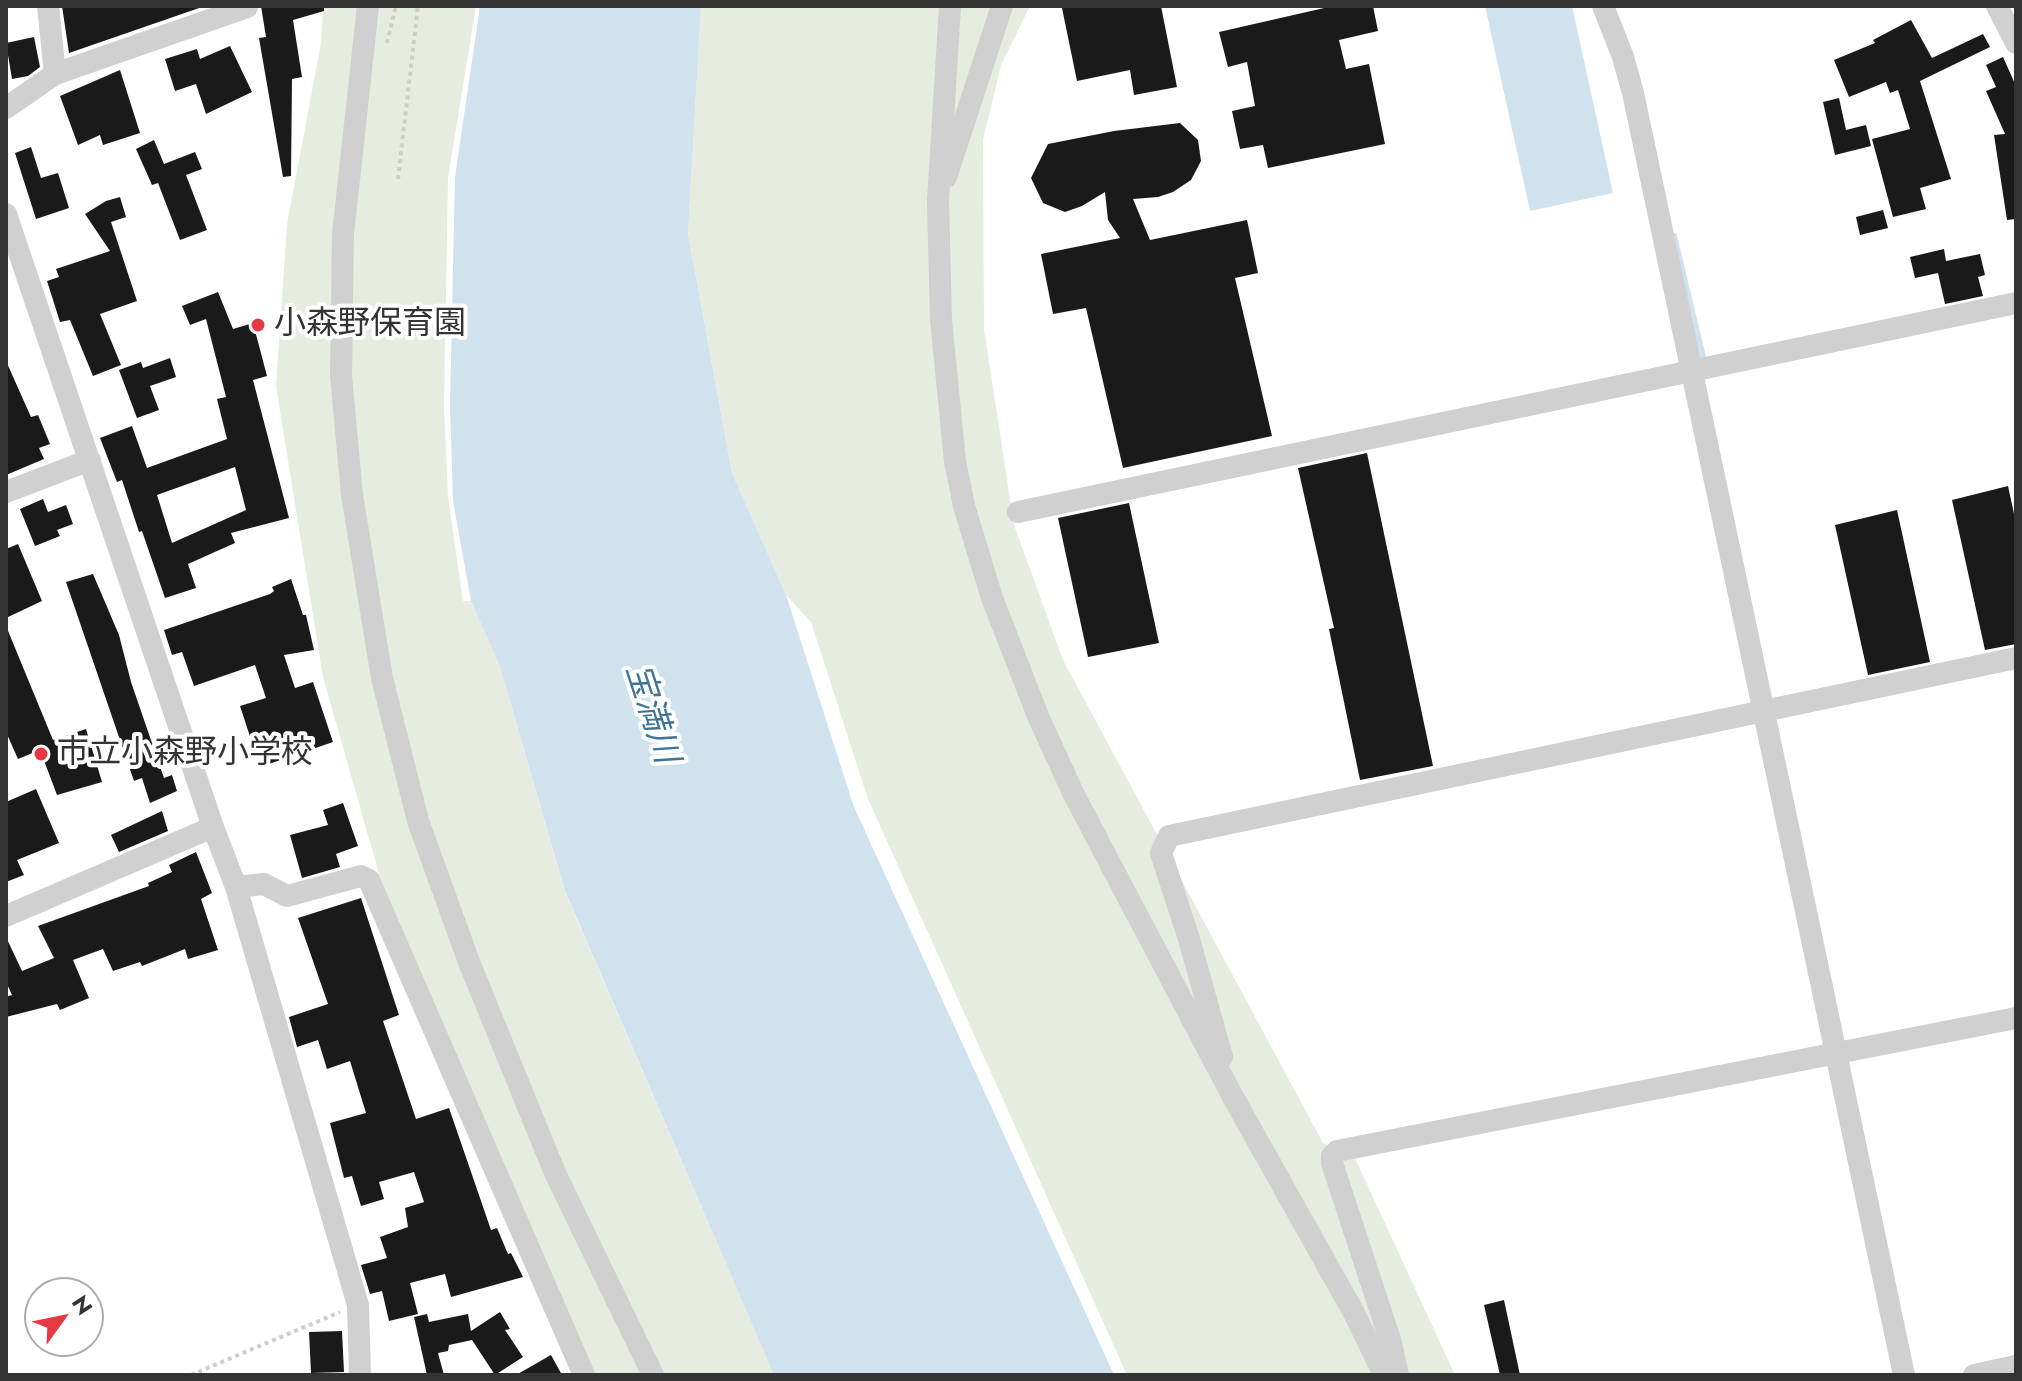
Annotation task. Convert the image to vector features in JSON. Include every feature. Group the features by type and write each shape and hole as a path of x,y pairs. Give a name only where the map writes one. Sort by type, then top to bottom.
{"street":[{"path":"48,6 55,74"},
{"path":"368,6 343,234 341,376 352,495 382,678 418,821 469,962 555,1173 653,1375"},
{"path":"950,6 938,201 941,320 955,461 964,506 992,598 1038,716 1073,793 1384,1375"},
{"path":"938,201 1002,6"},
{"path":"1603,6 1620,46 1633,93 1904,1375"},
{"path":"1997,6 2016,43"},
{"path":"6,108 55,74 247,7"},
{"path":"6,214 236,887 358,1305 360,1375"},
{"path":"1018,512 2016,303"},
{"path":"6,492 90,460"},
{"path":"1233,1097 1189,939 1161,853 1169,836 2016,658"},
{"path":"6,916 213,827"},
{"path":"236,887 264,884 287,896 361,876 369,880 584,1375"},
{"path":"1398,1375 1391,1343 1332,1163 1332,1156 1337,1151 2016,1018"},
{"path":"1974,1375 2016,1366"}],"path":[{"path":"398,179 418,6"},
{"path":"191,1375 358,1305"}],"shaded area":[{"path":"323,6 476,6 448,178 444,406 448,497 463,601 471,601 500,667 565,892 774,1375 593,1375 454,1066 379,874 323,677 276,386 287,224 321,43"},
{"path":"701,6 1030,6 1001,65 983,140 984,329 1014,525 1063,660 1323,1143 1354,1156 1455,1375 1127,1375 868,799 811,622 786,595 732,473 688,234"}],"water":[{"name":"宝満川","path":"480,6 701,6 688,234 732,473 786,595 854,807 1114,1375 774,1375 565,891 500,667 471,601 453,501 450,405 455,177"},
{"path":"1485,6 1572,6 1613,193 1530,211"}],"building":[{"path":"62,6 205,6 69,53"},
{"path":"261,6 324,6 324,11 293,20 302,77 292,79 291,176 283,177 259,38 266,37"},
{"path":"1161,6 1177,87 1134,95 1130,70 1077,81 1062,8"},
{"path":"1333,6 1373,6 1378,31 1339,40 1346,69 1369,64 1385,144 1268,168 1263,145 1240,149 1232,111 1255,106 1247,62 1228,67 1219,32"},
{"path":"1911,20 1932,58 1983,34 1990,47 1920,81 1951,179 1920,188 1926,209 1893,217 1872,139 1910,129 1898,90 1890,93 1886,82 1849,97 1834,60 1875,43 1873,40"},
{"path":"34,37 40,67 28,76 12,79 6,43"},
{"path":"230,46 252,92 206,114 196,84 175,91 165,59 197,49 200,59"},
{"path":"2003,57 2016,86 2016,219 2007,220 1994,135 2005,134 1986,91 1996,87 1986,65"},
{"path":"120,70 140,133 103,145 100,135 78,145 60,96"},
{"path":"1839,98 1846,130 1866,125 1871,146 1835,155 1823,102"},
{"path":"1180,123 1198,140 1201,161 1191,180 1173,192 1158,197 1133,199 1150,240 1247,220 1258,273 1235,278 1272,436 1123,468 1086,308 1053,314 1041,254 1120,238 1108,220 1105,192 1065,212 1043,203 1031,178 1048,144 1114,131"},
{"path":"154,140 164,164 195,152 202,169 186,175 207,230 180,240 158,183 152,185 136,149"},
{"path":"31,147 41,178 58,173 69,208 36,219 15,153"},
{"path":"120,197 126,217 111,222 137,301 100,314 121,365 93,376 70,320 60,322 47,281 59,277 56,269 110,251 85,214 106,201"},
{"path":"1883,210 1888,228 1860,235 1856,217"},
{"path":"1944,249 1946,261 1980,254 1985,275 1978,277 1983,296 1945,304 1938,273 1915,278 1910,257"},
{"path":"218,292 233,329 253,323 267,376 253,380 289,518 231,533 235,543 188,564 196,588 165,598 122,480 117,482 100,438 132,426 147,468 227,439 217,399 226,397 206,319 190,325 182,306","holes":["235,467 246,510 172,543 157,495"]},
{"path":"170,358 176,377 150,386 159,410 137,418 119,370 141,362 143,368"},
{"path":"6,361 31,417 38,415 50,444 39,448 44,459 6,475"},
{"path":"1367,453 1433,766 1360,780 1329,629 1334,628 1298,468"},
{"path":"2008,486 2016,523 2016,644 1985,650 1952,500"},
{"path":"43,499 48,512 66,505 73,524 57,530 60,536 35,546 20,509"},
{"path":"1129,503 1159,643 1088,657 1058,518"},
{"path":"1897,510 1930,662 1868,675 1835,525"},
{"path":"18,544 42,601 6,618 6,549"},
{"path":"93,574 119,635 131,682 164,778 172,775 177,791 150,803 142,778 134,781 66,582"},
{"path":"291,579 303,615 306,615 314,650 284,655 295,688 313,682 333,742 260,767 240,706 266,698 255,665 194,686 182,652 172,655 164,630 270,594 274,591 272,587"},
{"path":"6,626 53,740 86,729 102,782 57,795 40,750 18,759 6,732"},
{"path":"36,789 59,843 17,860 24,875 6,882 6,802"},
{"path":"343,803 358,846 336,854 340,867 302,878 290,835 328,825 323,810"},
{"path":"162,811 168,831 119,852 111,835"},
{"path":"196,852 212,893 201,899 218,950 188,959 185,949 142,966 140,962 113,971 103,949 73,960 89,998 60,1010 57,1004 6,1017 6,997 12,995 6,982 6,937 22,971 54,958 38,926 149,886 148,883 172,872 169,865"},
{"path":"361,898 399,1015 383,1021 416,1119 449,1108 491,1230 497,1228 508,1254 511,1253 523,1277 451,1297 445,1274 410,1283 418,1314 389,1321 382,1291 370,1294 361,1265 387,1258 380,1237 408,1227 405,1208 424,1202 414,1172 379,1182 384,1199 361,1206 352,1176 344,1178 330,1123 366,1113 350,1061 327,1069 318,1040 297,1047 289,1017 328,1004 298,918"},
{"path":"1504,1300 1520,1375 1500,1375 1484,1305"},
{"path":"500,1312 510,1329 505,1330 523,1357 495,1375 472,1340 449,1345 448,1351 438,1353 444,1375 427,1375 414,1317 427,1314 429,1322 468,1314 471,1331"},
{"path":"342,1331 344,1372 311,1373 309,1332"},
{"path":"551,1355 562,1375 516,1375"}],"waterway":[{"path":"1674,236 1704,361"}],"place":[{"name":"小森野保育園","path":"258,325"},
{"name":"市立小森野小学校","path":"41,754"}]}
